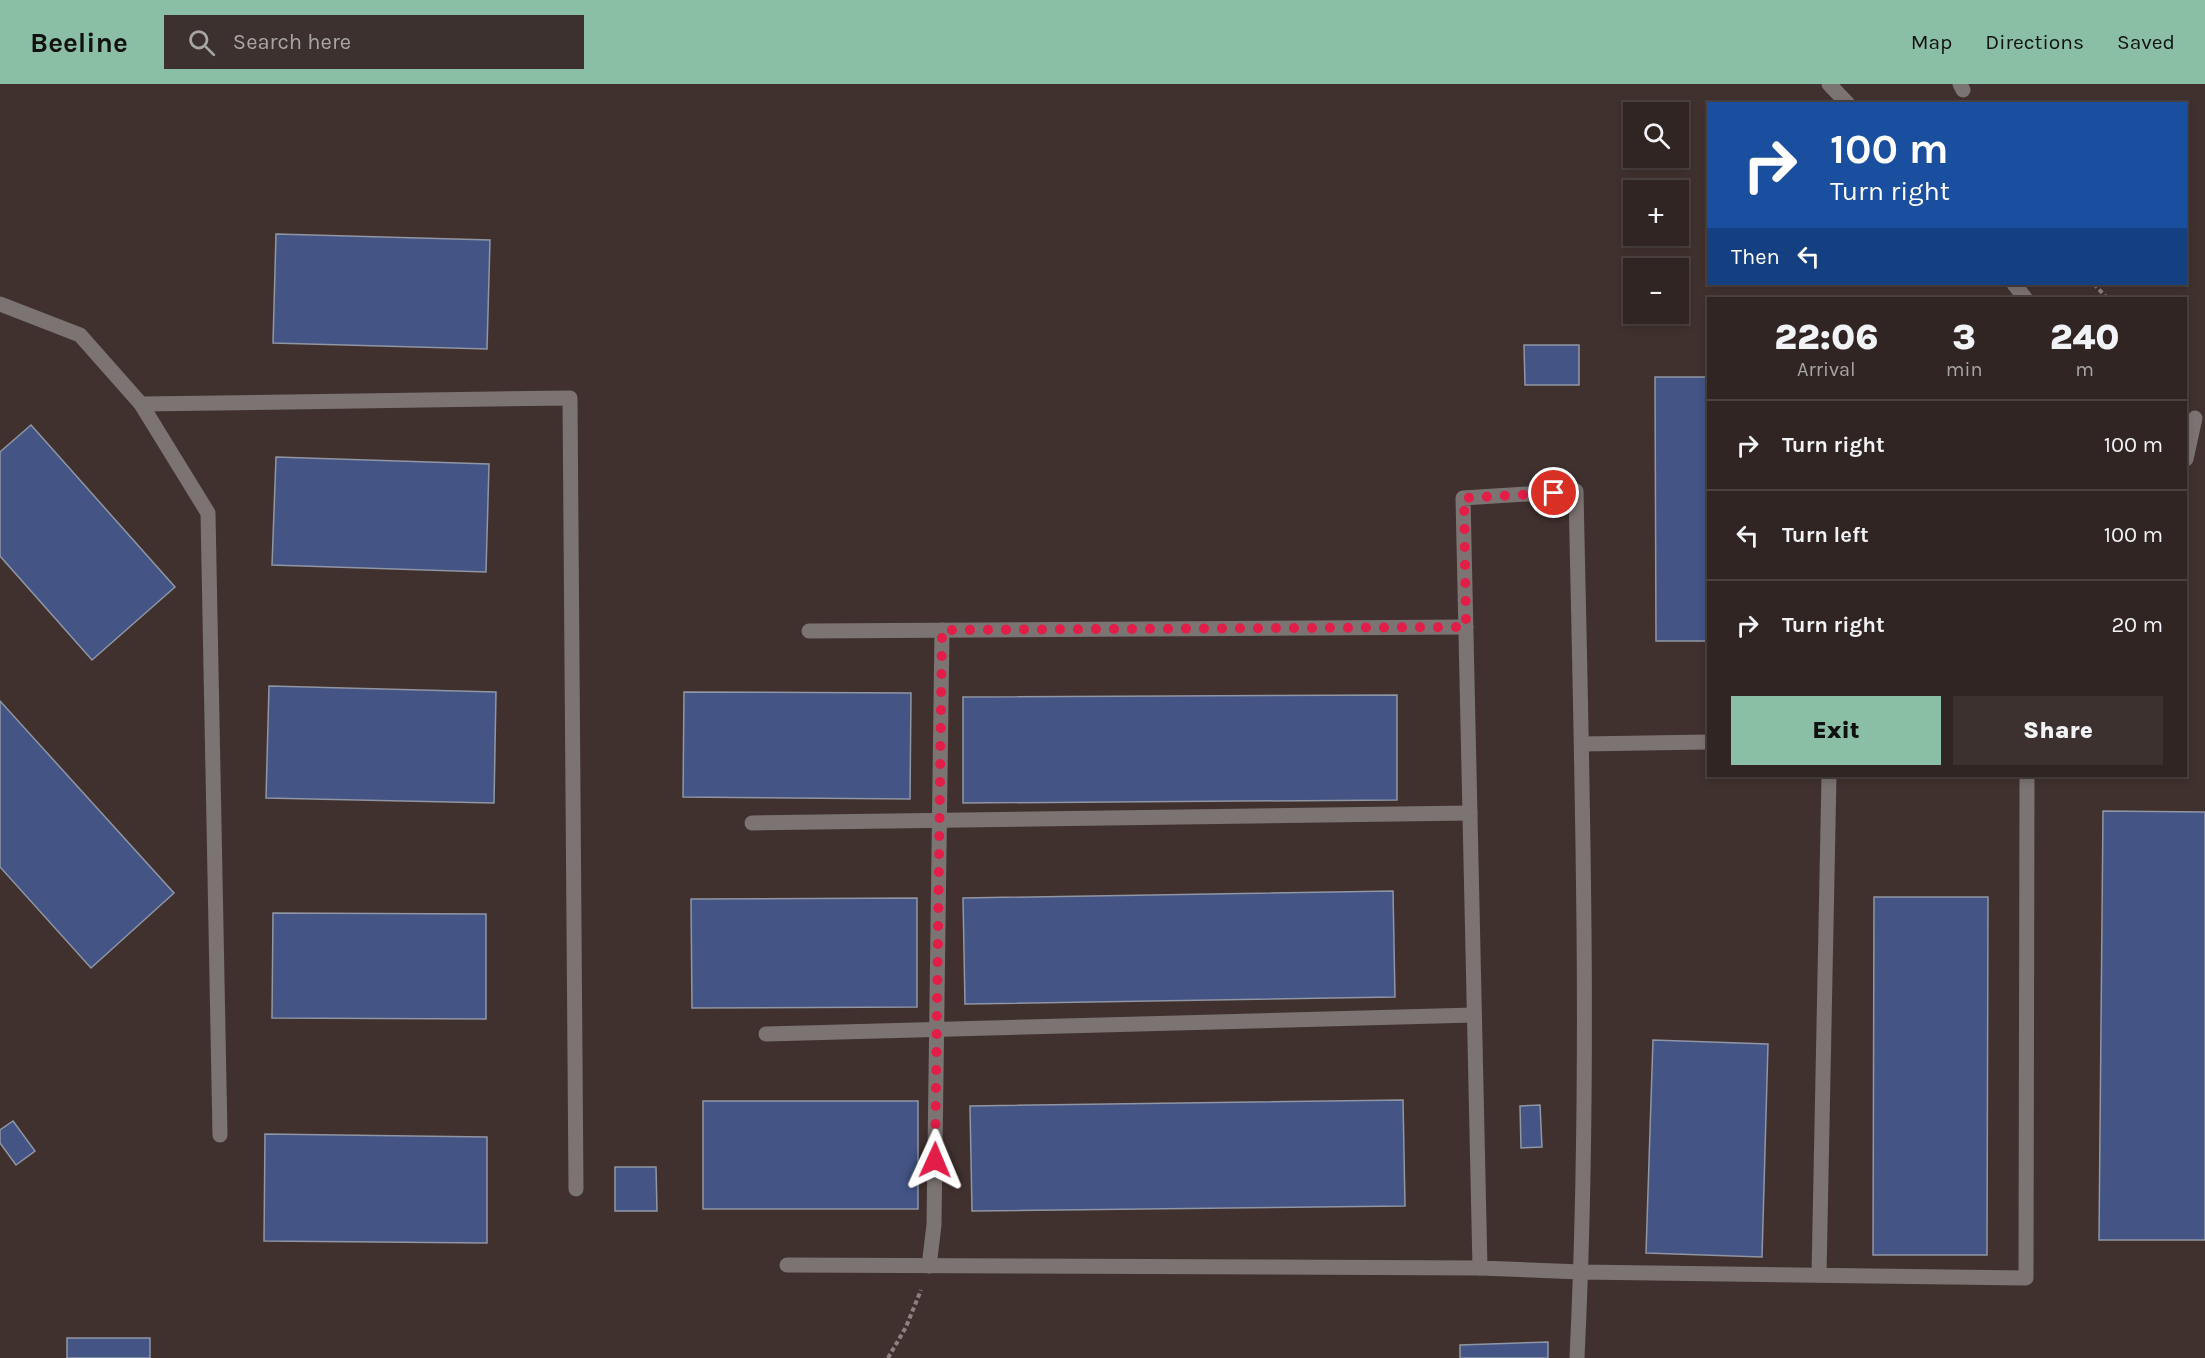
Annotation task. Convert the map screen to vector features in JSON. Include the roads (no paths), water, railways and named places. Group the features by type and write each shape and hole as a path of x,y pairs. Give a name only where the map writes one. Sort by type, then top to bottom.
{"street":[{"path":"1829,84 1846,102"},
{"path":"2015,285 2024,297"},
{"path":"0,304 80,335 141,404 208,513 220,1135"},
{"path":"141,404 570,398 576,1189"},
{"path":"2187,454 2195,418"},
{"path":"1480,1268 1464,498 1576,491 1585,889 1581,1272 1577,1358"},
{"path":"808,631 1466,627"},
{"path":"929,1266 934,1225 942,630"},
{"path":"1582,744 1707,742"},
{"path":"1819,1275 1829,777"},
{"path":"788,1265 1480,1268 1581,1272 2026,1278 2027,777"},
{"path":"752,823 1470,813"},
{"path":"766,1034 1474,1015"}]}
